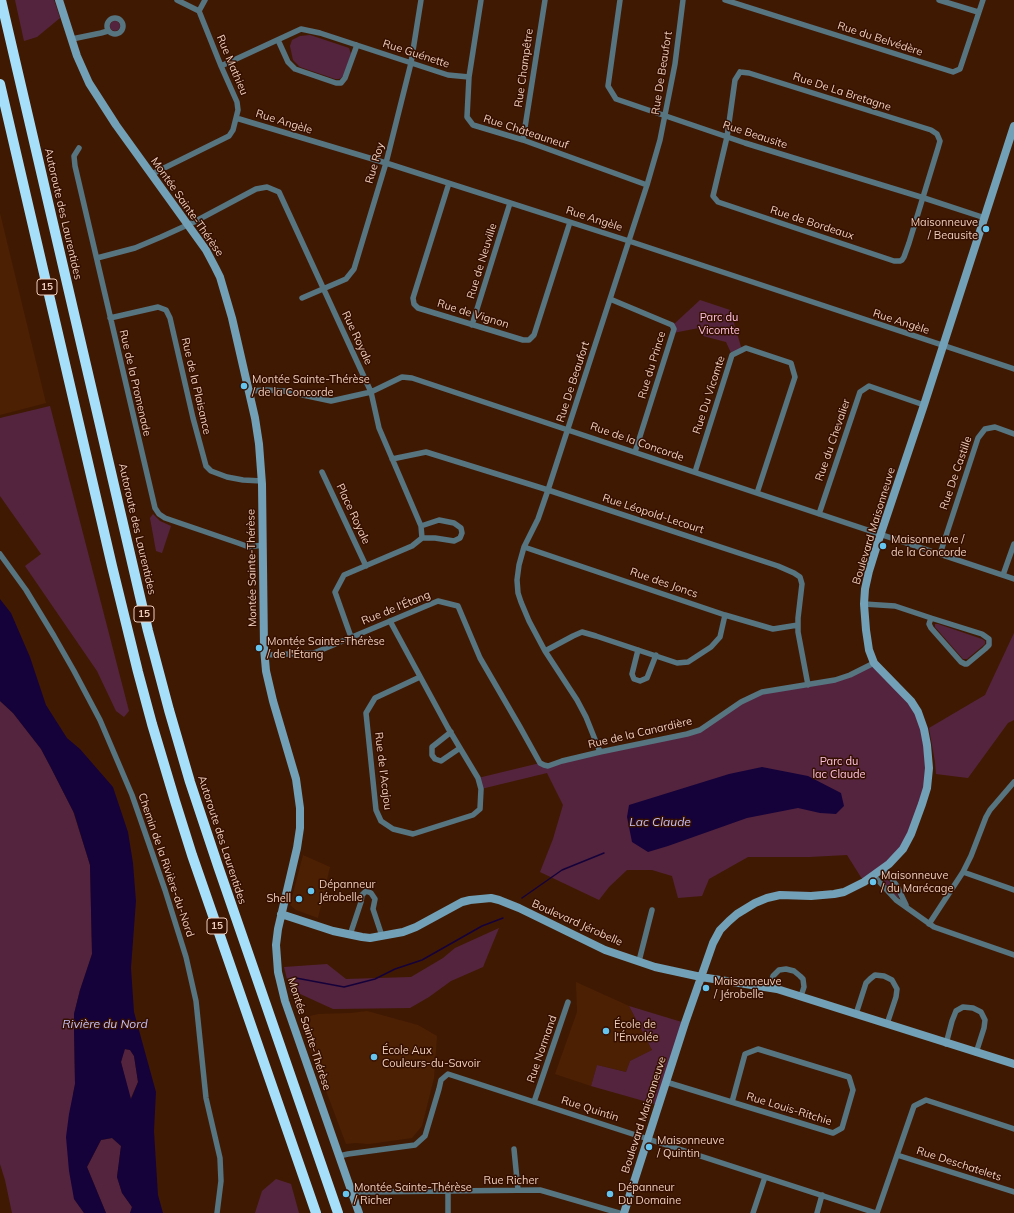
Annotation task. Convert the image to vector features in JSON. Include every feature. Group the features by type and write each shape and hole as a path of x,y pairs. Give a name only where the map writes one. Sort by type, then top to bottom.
{"highway":[{"name":"Autoroute des Laurentides","path":"1,0 146,623 169,710 188,775 218,866 338,1213"},
{"name":"15","path":"0,84 117,589 138,672 192,855 316,1213"},
{"path":"0,114 14,142"}],"street":[{"name":"Montée Sainte-Thérèse","path":"59,0 82,68 91,87 208,254 222,283 232,318 257,426 262,481 264,655 269,685 296,779 300,808 300,828 298,841 281,914 276,945 280,982 294,1028 359,1213"},
{"path":"177,0 199,11 204,0"},
{"name":"Rue Roy","path":"302,298 346,279 354,269 386,163 411,63 421,0"},
{"name":"Rue Châteauneuf","path":"481,0 469,77 467,117 473,125 524,140 648,185"},
{"name":"Rue Champêtre","path":"524,140 545,0"},
{"name":"Rue Beausite","path":"620,0 608,86 616,99 727,137 985,218"},
{"name":"Rue De Beaufort","path":"600,752 577,700 544,651 529,621 518,593 517,580 524,547 538,519 548,490 648,185 660,140 675,64 683,0"},
{"name":"Rue du Belvédère","path":"725,0 953,72 960,69 982,0"},
{"path":"939,0 978,12"},
{"name":"Rue Mathieu","path":"152,174 229,136 233,130 238,110 238,102 221,66 199,11"},
{"name":"Rue Guénette","path":"221,66 301,30 357,45 448,76 469,77"},
{"path":"72,39 108,31"},
{"path":"278,40 288,62 295,69 336,83 341,83 345,78 357,45"},
{"name":"Rue De La Bretagne","path":"727,137 735,80 740,72 749,73 935,132 939,138 939,144 924,198"},
{"name":"Rue Angèle","path":"236,118 386,163 629,241 1014,369"},
{"name":"Boulevard Maisonneuve","path":"624,1213 701,977 713,943 720,930 729,921 755,903 767,898 780,895 811,896 834,894 854,888 874,876 894,860 903,849 911,834 925,796 929,761 924,729 911,700 877,668 874,663 867,642 864,618 867,581 1014,126"},
{"name":"Rue de Bordeaux","path":"727,137 713,196 718,202 894,261 900,261 903,259 924,198"},
{"name":"Rue de la Promenade","path":"79,148 75,155 75,162 156,511 165,518 242,544 252,547 263,545"},
{"name":"Rue de Vignon","path":"449,183 412,298 414,304 418,308 523,340 529,340 534,335 570,222"},
{"name":"Rue Royale","path":"97,258 139,246 188,224 256,189 267,187 279,192 371,392 379,428 421,526 422,538"},
{"name":"Rue de Neuville","path":"472,325 510,203"},
{"name":"Rue du Prince","path":"610,299 672,325 674,329 635,452"},
{"name":"Rue de la Plaisance","path":"110,318 158,307 166,310 170,318 206,466 211,471 226,477 242,480 262,481"},
{"name":"Rue Du Vicomte","path":"695,472 732,355 746,348 791,363 795,377 756,493"},
{"name":"Rue de la Concorde","path":"249,392 266,390 284,391 331,401 371,392 402,378 412,378 1014,579"},
{"name":"Rue du Chevalier","path":"819,514 860,392 869,386 924,406"},
{"name":"Rue De Castille","path":"940,554 978,438 985,429 995,427 1014,434"},
{"name":"Rue Léopold-Lecourt","path":"392,459 426,452 548,490 794,573 800,577 802,584 798,636 808,685"},
{"name":"Place Royale","path":"322,472 366,566"},
{"path":"351,637 335,592 344,575 412,546 422,538 435,538 454,541 460,538 462,534 461,528 454,524 439,520 421,526"},
{"path":"1003,576 1014,544"},
{"name":"Rue des Joncs","path":"524,547 725,615 773,629 798,625"},
{"name":"Chemin de la Rivière-du-Nord","path":"0,554 26,590 54,636 80,682 102,726 132,795 168,901 186,957 196,1005 206,1098 220,1158 220,1181 217,1213"},
{"name":"Rue de l'Étang","path":"264,655 314,653 438,601 458,606 480,658 540,763"},
{"path":"864,604 895,606 984,635 989,639 989,646 967,664 963,664 931,628 929,624 931,618"},
{"path":"544,651 582,632 677,663 688,662 712,647 720,637 725,615"},
{"name":"Rue de l'Acajou","path":"390,621 420,677 478,778 481,789 480,809 473,816 413,834 393,829 381,821 376,810 366,713 375,698 420,677"},
{"path":"638,650 632,674 634,679 640,681 647,678 656,655"},
{"name":"Rue de la Canardière","path":"540,763 548,766 600,752 687,734 700,730 741,702 762,692 835,680 850,675 874,663"},
{"path":"451,732 432,747 432,755 441,761 460,748"},
{"path":"929,924 963,872 990,810 1014,782"},
{"path":"884,868 897,886 907,907"},
{"path":"963,872 1014,890"},
{"path":"874,876 896,900 934,928 1014,955"},
{"path":"350,935 362,895 366,891 371,893 375,899 373,909 382,936"},
{"name":"Boulevard Jérobelle","path":"281,914 333,931 370,938 403,932 416,927 462,902 491,898 519,908 605,950 655,967 701,977 777,989 946,1044 1014,1064"},
{"path":"638,961 652,910"},
{"path":"769,988 774,976 779,970 786,969 794,971 803,979 804,987 801,996"},
{"path":"856,1014 866,983 875,975 884,976 892,980 897,989 896,997 886,1024"},
{"name":"Rue Normand","path":"534,1102 568,1002"},
{"path":"946,1044 956,1011 963,1007 973,1008 981,1012 985,1020 976,1053"},
{"name":"Rue Louis-Ritchie","path":"666,1082 833,1134 842,1128 854,1090 850,1077 758,1048 745,1054 732,1102"},
{"name":"Rue Quintin","path":"339,1156 415,1145 425,1136 440,1089 441,1080 448,1074 876,1213"},
{"path":"876,1213 914,1106 926,1100 1014,1129"},
{"path":"514,1148 518,1190"},
{"name":"Rue Deschatelets","path":"897,1155 1014,1192"},
{"path":"754,1213 765,1177"},
{"name":"Rue Richer","path":"352,1193 540,1190 619,1213"},
{"path":"448,1191 448,1213"},
{"path":"817,1213 822,1195"}],"shaded area":[{"path":"0,213 46,403 0,415"},
{"path":"303,855 330,867 318,918 296,910 290,905"},
{"name":"École de l'Énvolée","path":"576,982 629,1006 652,1050 630,1061 626,1072 597,1065 591,1086 555,1074 577,1012"},
{"name":"École Aux Couleurs-du-Savoir","path":"367,1011 418,1025 437,1036 434,1078 422,1126 412,1138 369,1144 346,1144 299,1019 318,1014"}],"green space":[{"path":"15,0 54,0 60,18 37,37 24,41"},
{"path":"113,21 117,21 119,22 119,30 113,31 110,28 110,24"},
{"path":"310,35 349,48 351,54 344,75 341,78 335,79 300,67 293,60 290,46 292,40 300,36"},
{"name":"Parc du Vicomte","path":"700,300 730,310 742,350 732,355 726,342 703,336 704,327 673,333 673,325"},
{"path":"50,406 129,711 124,717 116,711 97,671 25,566 41,554 0,496 0,418"},
{"path":"153,514 160,521 171,526 162,553 156,551 150,518"},
{"path":"935,624 982,639 985,641 985,644 967,659 963,659 935,627"},
{"path":"1014,633 1014,720 1008,723 968,778 936,774 929,728 985,695"},
{"name":"Parc du lac Claude","path":"874,663 919,716 928,779 903,849 864,882 847,855 809,857 748,857 709,879 702,896 678,898 672,876 652,870 627,870 609,887 599,900 540,872 553,839 563,805 547,773 481,789 478,778 540,763 544,765 687,734 762,692 835,680"},
{"path":"0,701 13,713 41,749 73,811 90,865 92,954 74,1014 74,1199 84,1213 12,1213 0,1164"},
{"path":"887,878 895,889 899,898 885,884 884,880"},
{"path":"499,928 483,967 451,981 429,997 410,1008 333,1009 298,993 291,995 284,967 327,964 346,979 411,977 443,958 455,948"},
{"path":"629,1006 685,1023 658,1105 591,1086 597,1065 626,1072 630,1061 652,1050"},
{"path":"124,1049 130,1050 134,1056 138,1082 130,1100 121,1062"},
{"path":"112,1138 121,1146 117,1177 122,1193 132,1207 130,1213 106,1213 87,1167 101,1140"},
{"path":"276,1179 291,1184 299,1213 255,1213 262,1191"}],"water":[{"name":"Rivière du Nord","path":"0,599 11,613 30,657 46,705 67,738 80,749 113,787 128,832 133,863 136,901 131,968 134,1012 156,1092 154,1131 158,1195 163,1213 130,1213 132,1207 122,1193 117,1177 121,1146 112,1138 101,1140 87,1167 106,1213 84,1213 74,1199 69,1171 66,1137 75,1084 74,1014 92,954 90,865 74,813 41,749 13,713 0,701","holes":["125,1049 130,1050 134,1056 138,1082 131,1099 121,1062"]},
{"name":"Lac Claude","path":"762,767 808,776 841,793 844,806 836,814 820,813 798,808 747,818 648,852 632,842 627,817 629,805 729,774"}],"waterway":[{"path":"522,898 562,870 604,853"},
{"path":"296,978 344,987 375,979 395,969 422,960 482,926 503,918"}],"place":[{"name":"Maisonneuve / Beausite","path":"986,229"},
{"name":"Montée Sainte-Thérèse / de la Concorde","path":"244,386"},
{"name":"Maisonneuve / de la Concorde","path":"883,546"},
{"name":"Montée Sainte-Thérèse / de l'Étang","path":"259,648"},
{"name":"Maisonneuve / du Marécage","path":"873,882"},
{"name":"Dépanneur Jérobelle","path":"311,891"},
{"name":"Shell","path":"299,899"},
{"name":"Maisonneuve / Jérobelle","path":"706,988"},
{"name":"École de l'Énvolée","path":"606,1031"},
{"name":"École Aux Couleurs-du-Savoir","path":"374,1057"},
{"name":"Maisonneuve / Quintin","path":"649,1147"},
{"name":"Montée Sainte-Thérèse / Richer","path":"346,1194"},
{"name":"Dépanneur Du Domaine","path":"610,1194"}]}
